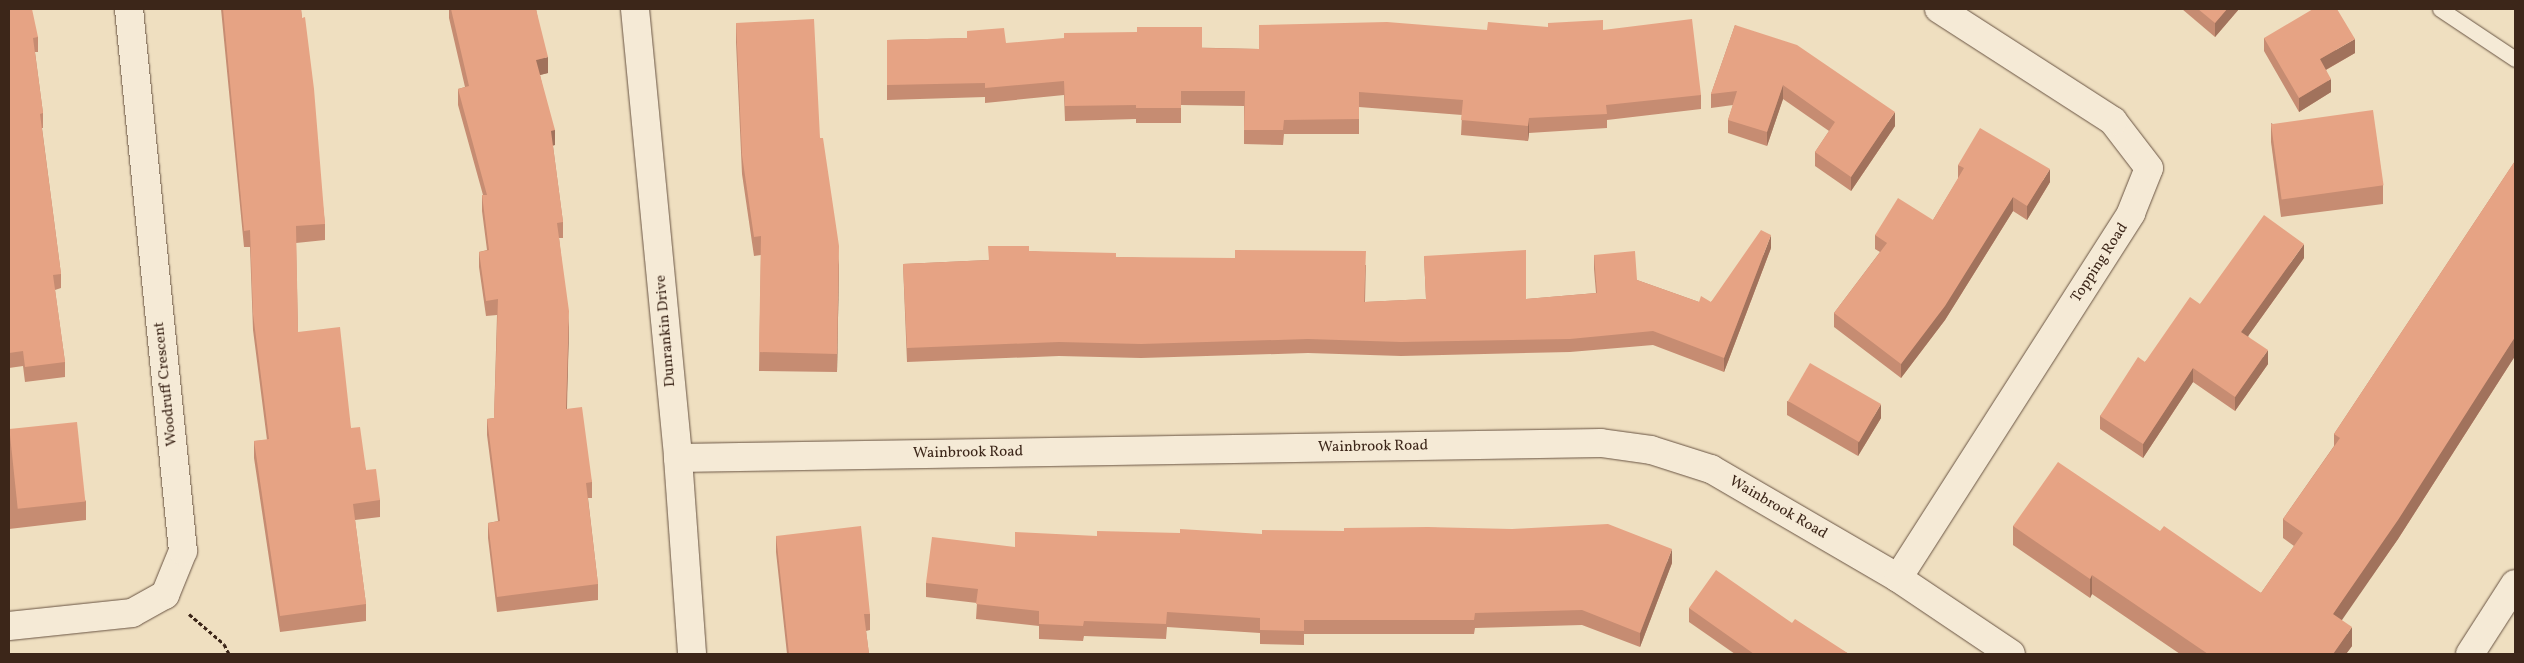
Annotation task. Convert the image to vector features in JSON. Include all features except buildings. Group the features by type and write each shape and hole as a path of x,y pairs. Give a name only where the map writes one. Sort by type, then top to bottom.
{"street":[{"name":"Woodruff Crescent","path":"129,9 182,551 165,595"},
{"name":"Dunrankin Drive","path":"635,9 678,458 692,654"},
{"name":"Topping Road","path":"1898,578 2131,214 2149,168 2114,121 1939,9"},
{"name":"Wainbrook Road","path":"678,458 1601,444 1651,450 1711,469 1898,578 2011,654"},
{"path":"2470,654 2515,584"},
{"path":"9,626 132,613 165,595"}],"lane":[{"path":"2440,9 2515,59"}],"path":[{"path":"165,595 224,644 229,654"}]}
